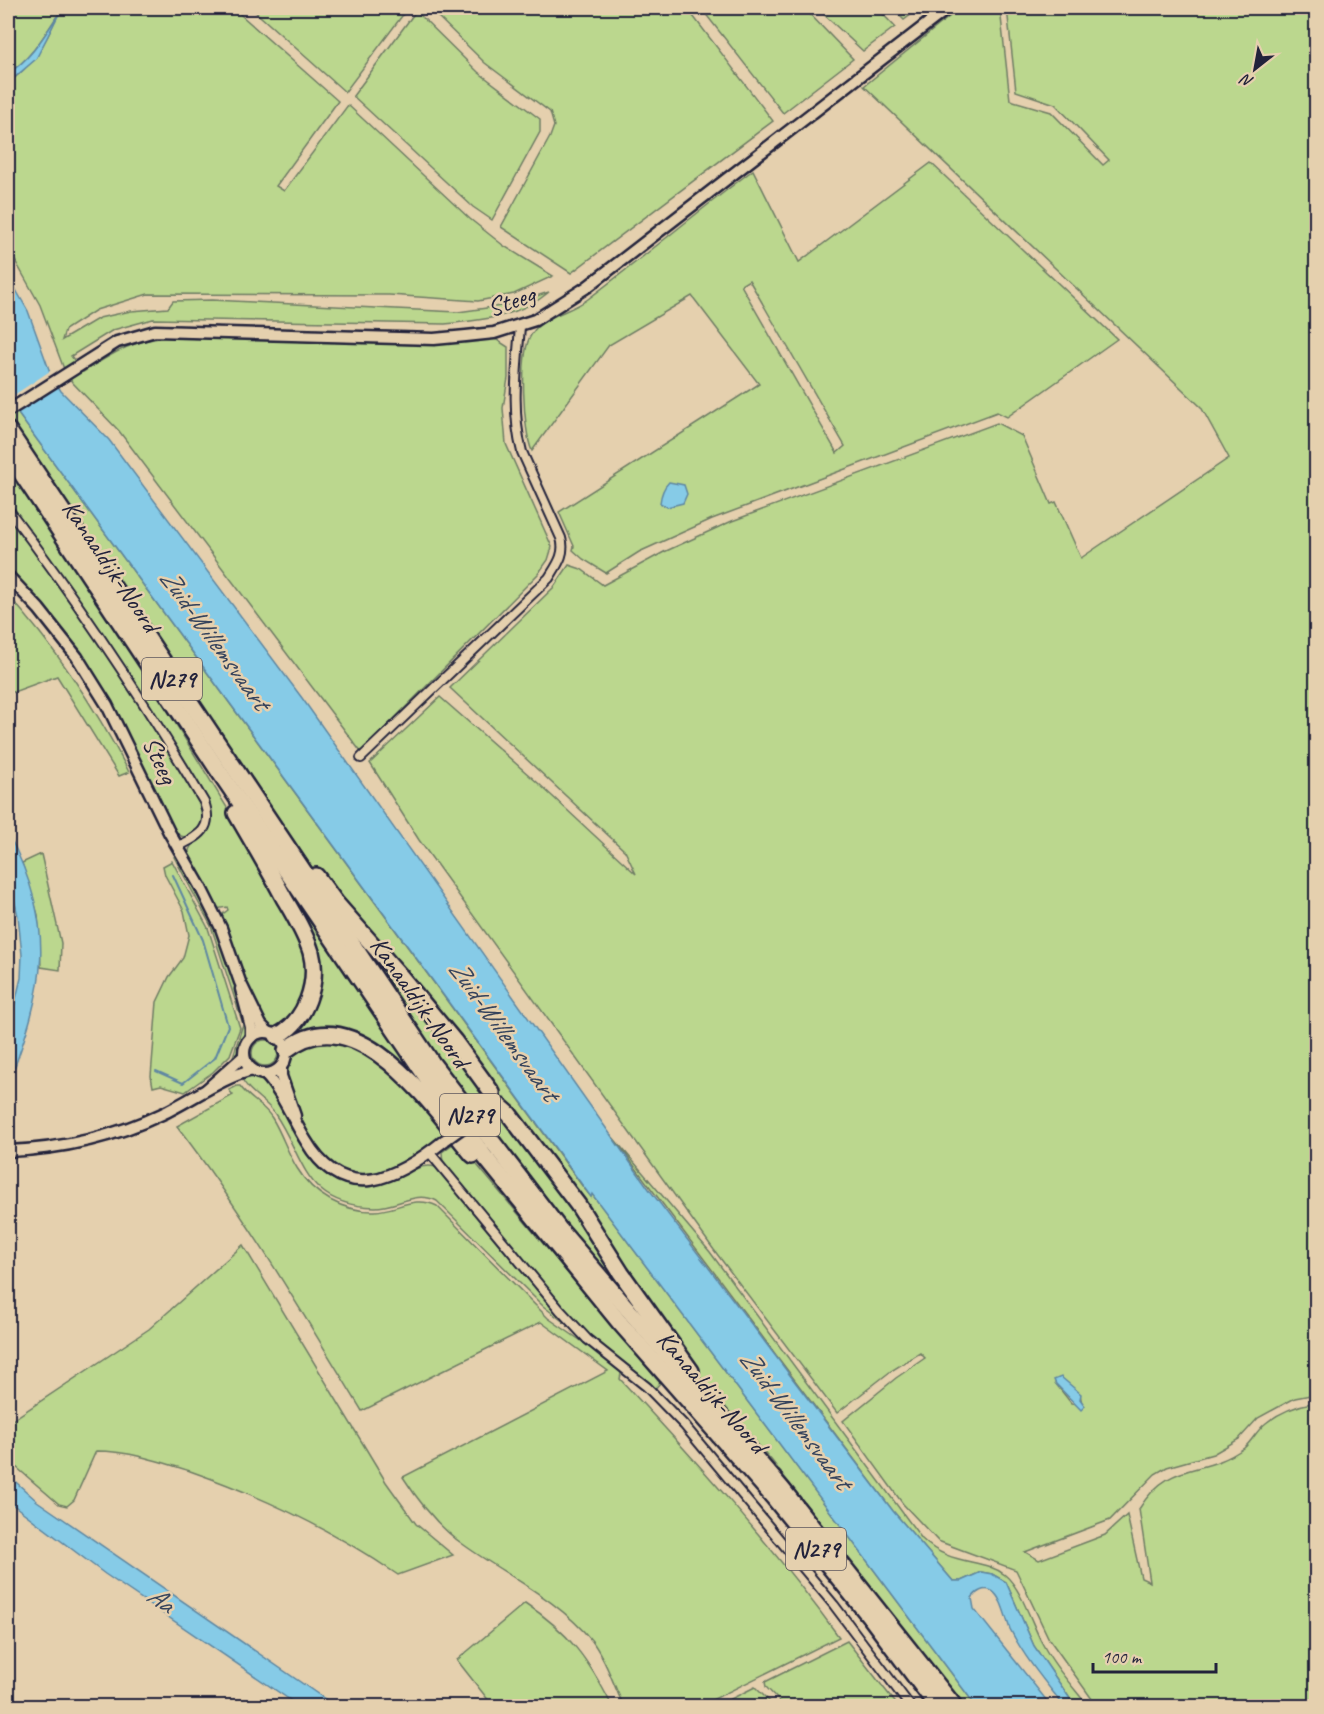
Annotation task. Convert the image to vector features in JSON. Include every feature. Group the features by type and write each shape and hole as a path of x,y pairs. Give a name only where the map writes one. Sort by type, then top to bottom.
{"highway":[{"name":"Kanaaldijk-Noord","path":"8,430 396,1011 508,1165 630,1314 830,1547 954,1707"},
{"name":"Kanaaldijk-Noord","path":"8,453 423,1072 530,1214 620,1323 774,1498 872,1618 938,1707"},
{"name":"N279","path":"216,766 225,794 297,921 310,951 313,974 310,996 293,1025 272,1034"},
{"name":"N279","path":"247,790 277,824 335,902 454,1041 492,1093 488,1109 501,1107 509,1114 578,1205 722,1419"},
{"name":"N279","path":"286,1050 304,1038 327,1034 352,1038 374,1049 392,1064 435,1111 509,1197 530,1214"}],"street":[{"name":"Steeg","path":"8,411 117,342 155,331 434,339 494,333 520,326 548,314 597,280 948,8"},
{"path":"361,758 549,578 560,559 563,545 561,538 522,452 518,436 515,403 520,326"},
{"name":"Kanaaldijk-Noord","path":"8,509 60,578 114,657 204,802 209,814 206,827 195,838 177,847"},
{"name":"Steeg","path":"8,576 39,609 77,657 125,738 177,847 221,928 240,982 261,1025 272,1034"},
{"name":"Steeg","path":"240,982 243,1002 251,1027 250,1037"},
{"path":"297,1125 281,1076 286,1050 272,1034 250,1037 245,1046 244,1056 253,1070 265,1074 297,1125 320,1161 335,1172 352,1180 377,1180 393,1175 430,1153 488,1109"},
{"path":"205,1091 244,1056"},
{"path":"265,1074 281,1067"},
{"path":"8,1151 51,1149 105,1136 162,1114 205,1091 253,1070"},
{"name":"Kanaaldijk-Noord","path":"430,1153 560,1310 587,1339 647,1387 684,1425 834,1605 910,1707"}],"green space":[{"path":"8,8 233,8 338,101 276,186 284,191 348,105 470,219 504,246 553,276 514,294 478,301 389,295 148,294 96,310 65,330 62,340 99,318 131,311 168,308 173,301 212,300 458,312 508,305 549,292 526,307 500,316 445,324 153,319 113,330 71,356 83,372 126,347 148,340 175,336 441,344 494,338 508,347 508,378 503,408 506,444 552,547 548,560 538,574 361,752 119,431 72,382 64,369 40,305 8,248 8,83 25,69 37,54 57,16 23,62 8,73"},
{"path":"251,8 408,8 345,92"},
{"path":"429,8 687,8 773,121 571,273 501,227 550,137 554,126 550,112 485,63"},
{"path":"701,8 804,8 853,59 783,113"},
{"path":"817,8 877,8 895,27 863,51"},
{"path":"892,8 920,8 904,20"},
{"path":"960,8 1000,8 1010,100 1051,112 1103,165 1109,160 1055,104 1016,91 1007,8 1316,8 1316,1394 1295,1398 1258,1418 1239,1439 1213,1454 1167,1467 1155,1474 1110,1520 1025,1552 1039,1560 1105,1535 1127,1515 1141,1578 1150,1582 1139,1509 1151,1493 1175,1475 1215,1463 1244,1448 1271,1419 1296,1407 1316,1402 1316,1706 1097,1706 1049,1639 1016,1570 938,1541 903,1504 843,1421 896,1378 925,1358 920,1353 891,1371 837,1413 714,1250 419,840 370,763 440,697 538,783 636,874 625,851 450,688 554,587 569,565 581,569 603,585 664,552 732,521 997,423 1022,436 1051,504 1056,502 1081,558 1229,458 1201,407 864,86","holes":["1056,1384 1080,1394 1082,1404 1071,1403"]},
{"path":"416,11 478,72 540,119 540,132 492,220 473,207 353,96"},
{"path":"931,163 1117,339 1007,417 997,412 712,519 639,552 606,573 583,559 573,550 574,546 559,512 759,384 692,296 609,345 532,451 526,427 524,375 527,345 536,328 550,318 588,299 753,170 799,262","holes":["749,280 845,446 837,453 741,285"]},
{"path":"8,400 583,1187 591,1197 592,1194 976,1706 962,1706 772,1461 699,1376 499,1103 313,869 16,434 8,420"},
{"path":"8,466 124,639 284,901 309,963 303,1005 278,1030 263,1022 220,916 228,910 227,907 216,909 188,855 190,847 208,826 210,820 206,801 93,620 8,503"},
{"path":"8,513 108,655 205,811 202,827 188,838 174,834 116,714 8,570"},
{"path":"8,595 43,636 74,679 129,772 119,776 57,676 8,694"},
{"path":"250,828 351,980 462,1137 367,1042 287,1042 284,1037 316,973"},
{"path":"41,854 61,943 60,970 41,967 38,915 22,863"},
{"path":"177,854 219,934 247,1026 238,1056 232,1060 243,1024 211,926 174,857"},
{"path":"172,861 208,928 240,1028 230,1055 213,1072 185,1092 161,1085 153,1087 151,1076 157,1002 169,977 183,958 189,935 184,911 165,875 163,866"},
{"path":"321,888 486,1089 486,1102 474,1112"},
{"path":"321,1038 373,1052 448,1131 414,1156 386,1171 360,1175 346,1172 334,1165 324,1156 308,1132 287,1088 284,1076 290,1054"},
{"path":"265,1040 274,1044 278,1053 274,1062 265,1066 256,1062 252,1053 256,1044"},
{"path":"250,1075 263,1082 274,1093 307,1153 317,1167 330,1177 349,1185 365,1186 380,1184 418,1168 428,1166 438,1168 574,1330 543,1306 437,1201 421,1197 375,1207 351,1204 333,1198 320,1189 301,1163 275,1114 244,1083 241,1077"},
{"path":"240,1086 269,1113 297,1168 320,1194 340,1205 363,1211 383,1210 414,1202 437,1206 548,1318 622,1369 620,1379 733,1505 839,1637 700,1706 624,1706 602,1657 579,1626 548,1600 446,1531 430,1514 403,1477 608,1371 541,1322 362,1411 250,1230 177,1126 233,1095 229,1090"},
{"path":"494,1113 499,1113 576,1207 651,1330 482,1123"},
{"path":"611,1135 710,1252 922,1539 944,1554 996,1569 1011,1581 1047,1651 1063,1676 1088,1706 1075,1706 1034,1646 1006,1582 992,1574 981,1572 961,1581 953,1581 893,1511"},
{"path":"457,1141 660,1383 654,1390 575,1323 443,1164 442,1152"},
{"path":"243,1245 386,1482 416,1524 453,1555 398,1575 348,1543 271,1503 190,1471 155,1460 120,1453 96,1451 74,1500 67,1506 59,1504 8,1460 8,1423 149,1329"},
{"path":"525,1603 566,1636 586,1661 612,1706 493,1706 457,1660"},
{"path":"847,1641 898,1706 784,1706 766,1687 765,1682"},
{"path":"755,1687 774,1706 717,1706"}],"water":[{"path":"60,12 36,59 8,83 8,73 31,54"},
{"name":"Zuid-Willemsvaart","path":"8,276 28,311 51,375 61,391 109,440 302,698 649,1189 893,1511 953,1581 961,1581 981,1572 992,1574 1006,1582 1034,1646 1075,1706 1064,1706 1028,1659 1010,1629 998,1598 992,1591 983,1590 972,1598 974,1609 1051,1706 976,1706 592,1194 591,1197 8,400"},
{"path":"669,482 684,485 687,494 683,503 667,507 660,503 663,491"},
{"path":"8,833 24,868 34,900 40,930 41,959 31,1018 8,1085 8,1032 21,978 22,955 18,916 8,873"},
{"path":"1061,1377 1081,1394 1080,1399 1085,1406 1081,1410 1056,1384 1054,1380"},
{"name":"Aa","path":"8,1475 37,1501 335,1706 299,1706 105,1574 8,1501"}],"pier":[{"path":"53,369 61,384 14,415 8,405 8,399"}],"waterway":[{"path":"156,1071 183,1083 215,1058 228,1026 203,940 173,875"}]}
